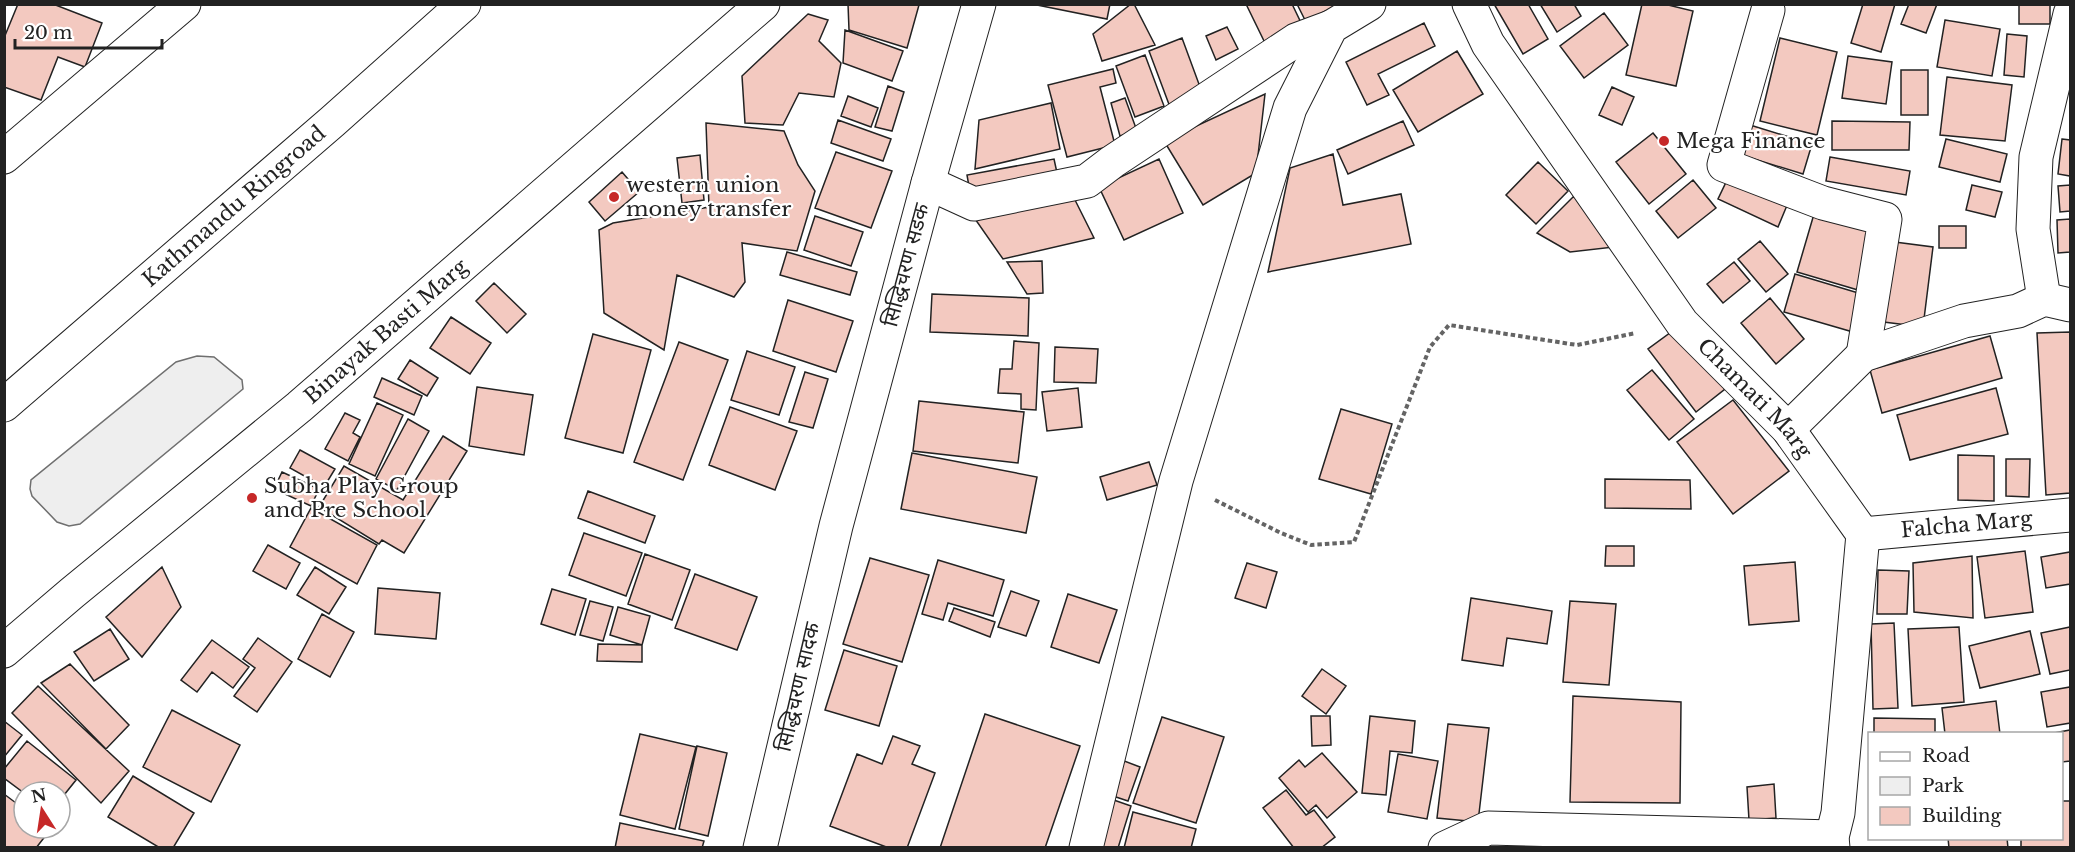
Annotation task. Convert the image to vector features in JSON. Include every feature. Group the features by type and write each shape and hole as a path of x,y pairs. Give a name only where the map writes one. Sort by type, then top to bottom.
{"main road":[{"path":"4,157 184,4"},
{"name":"Kathmandu Ringroad","path":"4,405 333,121 464,4"},
{"name":"Binayak Basti Marg","path":"4,651 308,399 763,4"},
{"name":"सिद्धिचरण सडक","path":"836,526 928,183 979,4"},
{"path":"928,183 974,204 1088,181 1112,162 1296,40 1331,27 1369,4"},
{"name":"Chamati Marg","path":"1469,4 1488,44 1682,324 1788,429 1863,534"},
{"path":"1768,10 1724,165 1823,203 1885,219 1863,355"},
{"path":"1788,429 1863,355 1964,321 2057,302 2032,229 2036,157 2070,14"},
{"path":"1086,848 1176,481 1290,108 1331,27"},
{"name":"Falcha Marg","path":"1863,534 2070,515"},
{"name":"सिद्धिचरण सादक","path":"760,848 836,526"},
{"path":"1445,848 1488,828 1832,842 1838,813 1863,534"}],"path":[{"path":"1176,481 1281,533 1311,545 1354,542 1430,347 1449,325 1577,345 1682,324"}],"green space":[{"path":"197,356 214,357 242,380 243,389 80,524 69,526 57,522 32,496 31,480 176,362"}],"building":[{"path":"18,4 53,4 102,23 85,67 58,57 41,100 4,87 4,38"},
{"path":"848,4 919,5 907,48 849,30"},
{"path":"1032,4 1110,4 1107,19"},
{"path":"1134,4 1155,45 1102,61 1093,34"},
{"path":"1246,4 1292,4 1304,29 1267,47"},
{"path":"1297,4 1334,4 1338,11 1308,26"},
{"path":"1494,4 1528,4 1548,39 1523,54"},
{"path":"1540,4 1574,4 1581,16 1557,32"},
{"path":"1642,4 1664,4 1693,11 1676,86 1626,75"},
{"path":"1863,4 1895,4 1881,52 1851,43"},
{"path":"1909,4 1937,4 1926,33 1901,24"},
{"path":"2019,4 2050,4 2050,24 2019,24"},
{"path":"1604,13 1628,45 1584,78 1560,46"},
{"path":"808,14 828,20 819,41 841,63 834,97 799,93 783,125 745,123 742,76"},
{"path":"1945,20 2000,29 1992,76 1937,67"},
{"path":"1424,23 1435,46 1378,74 1389,95 1367,105 1346,62"},
{"path":"1227,27 1238,49 1216,60 1206,36"},
{"path":"845,30 903,51 892,81 843,63"},
{"path":"2007,34 2027,36 2024,77 2004,75"},
{"path":"1182,38 1203,95 1170,107 1149,51"},
{"path":"1780,38 1837,52 1817,135 1760,121"},
{"path":"1457,51 1483,94 1418,132 1393,90"},
{"path":"1145,55 1164,106 1135,117 1116,66"},
{"path":"1848,56 1892,62 1886,104 1842,98"},
{"path":"1113,69 1116,83 1100,87 1115,145 1067,157 1048,85"},
{"path":"1901,70 1928,70 1928,115 1901,115"},
{"path":"1947,77 2012,85 2005,141 1940,135"},
{"path":"888,86 904,92 892,131 875,127"},
{"path":"1612,87 1634,97 1622,125 1599,115"},
{"path":"1265,94 1256,173 1203,205 1164,141"},
{"path":"848,96 878,108 871,127 841,116"},
{"path":"1125,98 1137,131 1120,136 1111,103"},
{"path":"1051,103 1060,149 975,169 979,120"},
{"path":"838,120 891,139 883,161 831,143"},
{"path":"1403,121 1414,145 1348,174 1337,150"},
{"path":"1832,121 1910,122 1909,150 1832,150"},
{"path":"706,123 784,131 798,165 815,191 797,251 742,243 745,282 734,297 677,275 664,350 604,313 599,230 613,223 709,207"},
{"path":"1750,125 1812,144 1803,174 1741,155"},
{"path":"1653,133 1686,174 1649,204 1616,162"},
{"path":"1946,139 2007,154 2000,182 1939,167"},
{"path":"2062,139 2070,140 2070,176 2058,174"},
{"path":"836,152 892,171 871,228 815,208"},
{"path":"1333,154 1343,205 1401,194 1411,244 1268,272 1290,168"},
{"path":"700,155 704,200 682,203 677,158"},
{"path":"1830,157 1910,171 1906,195 1826,181"},
{"path":"1054,159 1059,182 971,198 967,175"},
{"path":"1159,159 1183,213 1124,240 1099,187"},
{"path":"1538,162 1568,191 1536,224 1506,195"},
{"name":"western union money transfer","path":"622,172 639,192 605,221 589,202"},
{"path":"1729,176 1788,203 1778,227 1718,199"},
{"path":"1693,180 1716,208 1678,238 1656,211"},
{"path":"1972,185 2002,192 1995,217 1966,210"},
{"path":"2070,185 2070,211 2060,212 2058,186"},
{"path":"1072,194 1094,238 1003,259 973,216"},
{"path":"1574,196 1623,246 1570,252 1537,233"},
{"path":"1814,214 1876,232 1858,290 1797,272"},
{"path":"815,216 863,232 851,266 804,250"},
{"path":"2070,219 2070,252 2058,253 2057,220"},
{"path":"1939,226 1966,226 1966,248 1939,248"},
{"path":"1760,241 1788,274 1766,292 1738,259"},
{"path":"1887,241 1933,247 1923,327 1876,321"},
{"path":"787,252 857,272 850,295 780,275"},
{"path":"1042,261 1043,293 1027,294 1007,262"},
{"path":"1734,262 1750,281 1723,303 1707,284"},
{"path":"1795,274 1865,295 1853,332 1784,312"},
{"path":"494,283 526,314 507,333 476,301"},
{"path":"932,294 1029,298 1028,336 930,332"},
{"path":"1770,298 1804,339 1776,364 1741,323"},
{"path":"788,300 853,321 836,372 773,351"},
{"path":"451,317 491,343 470,374 430,348"},
{"path":"1678,327 1725,389 1696,412 1648,349"},
{"path":"2070,332 2070,493 2046,495 2037,333"},
{"path":"593,334 651,350 623,453 565,438"},
{"path":"1990,336 2002,378 1882,413 1870,370"},
{"path":"1014,341 1039,343 1036,410 1021,409 1021,394 998,393 1000,369 1012,369"},
{"path":"679,342 728,360 683,480 634,462"},
{"path":"1055,347 1098,349 1096,383 1054,382"},
{"path":"747,351 795,367 779,415 731,400"},
{"path":"410,360 438,378 427,396 398,379"},
{"path":"1652,370 1694,419 1669,440 1627,390"},
{"path":"805,372 828,379 813,428 789,422"},
{"path":"382,378 422,396 414,415 374,397"},
{"path":"477,387 533,395 524,455 469,446"},
{"path":"1078,388 1082,427 1047,431 1042,392"},
{"path":"1996,388 2008,434 1910,460 1897,415"},
{"path":"1733,400 1789,471 1733,514 1677,442"},
{"path":"919,401 1024,412 1018,463 913,451"},
{"path":"377,403 403,415 375,476 349,464"},
{"path":"730,407 797,431 775,490 709,465"},
{"path":"1341,409 1392,424 1371,494 1319,479"},
{"path":"345,413 360,420 353,433 360,437 348,461 325,449"},
{"path":"408,419 429,431 397,490 376,479"},
{"path":"443,436 467,451 404,553 382,540 379,544 319,507 344,466 403,500"},
{"path":"300,450 335,469 324,487 290,468"},
{"path":"912,453 1037,477 1026,533 901,509"},
{"path":"1958,455 1994,456 1994,501 1958,500"},
{"path":"2006,459 2030,459 2029,497 2006,496"},
{"path":"1149,462 1157,485 1107,500 1100,477"},
{"path":"282,472 319,489 311,506 274,489"},
{"path":"1605,479 1690,480 1691,509 1605,508"},
{"path":"588,491 655,516 645,543 578,518"},
{"path":"311,508 377,545 357,584 290,547"},
{"path":"584,533 642,553 626,596 569,575"},
{"path":"268,545 300,563 286,589 253,571"},
{"path":"1606,546 1634,546 1634,566 1605,566"},
{"path":"2025,551 2033,612 1985,618 1977,557"},
{"path":"2070,552 2070,584 2046,588 2041,557"},
{"path":"645,554 690,570 672,620 628,604"},
{"path":"1972,556 1973,618 1914,612 1913,563"},
{"path":"870,558 929,575 902,662 843,644"},
{"path":"938,560 1004,580 993,616 948,603 943,620 922,614"},
{"path":"1795,562 1799,621 1749,625 1744,566"},
{"path":"1247,563 1277,572 1266,608 1235,598"},
{"path":"162,567 181,607 142,657 106,617"},
{"path":"315,567 346,587 329,614 297,595"},
{"path":"1878,570 1909,571 1907,614 1877,614"},
{"path":"695,574 757,597 737,650 675,628"},
{"path":"378,588 440,593 436,639 375,634"},
{"path":"552,589 586,599 575,635 541,624"},
{"path":"1011,591 1039,601 1026,636 998,627"},
{"path":"1068,594 1117,610 1099,663 1051,647"},
{"path":"1471,598 1552,611 1547,644 1507,638 1503,666 1462,660"},
{"path":"590,601 613,607 603,641 580,635"},
{"path":"1570,601 1616,604 1609,685 1563,682"},
{"path":"618,607 650,616 642,645 610,635"},
{"path":"954,608 995,622 990,637 949,621"},
{"path":"322,614 354,632 330,677 298,659"},
{"path":"1894,623 1898,708 1873,709 1871,624"},
{"path":"1959,627 1964,702 1912,706 1908,629"},
{"path":"2070,627 2070,670 2050,674 2041,633"},
{"path":"110,629 129,659 94,681 74,652"},
{"path":"2030,631 2040,674 1980,688 1969,646"},
{"path":"258,638 292,662 257,712 234,696 255,668 243,659"},
{"path":"212,640 249,667 233,688 212,672 197,692 181,680"},
{"path":"598,644 642,645 642,662 597,661"},
{"path":"844,650 897,666 879,726 825,710"},
{"path":"70,664 129,725 106,749 41,683"},
{"path":"1322,669 1346,686 1326,714 1302,696"},
{"path":"38,686 129,771 101,803 12,713"},
{"path":"2070,687 2070,723 2047,727 2041,692"},
{"path":"1573,696 1681,702 1680,803 1570,802"},
{"path":"1996,701 2000,732 1945,732 1942,708"},
{"path":"172,710 240,745 211,802 143,767"},
{"path":"985,714 1080,746 1045,848 940,848"},
{"path":"1311,716 1330,716 1331,745 1312,746"},
{"path":"1370,716 1415,721 1412,753 1390,751 1386,795 1362,793"},
{"path":"1162,717 1224,737 1196,823 1133,803"},
{"path":"1874,718 1935,719 1935,732 1874,732"},
{"path":"4,721 22,735 4,757"},
{"path":"1448,724 1489,728 1478,822 1437,818"},
{"path":"2070,730 2070,761 2063,762 2063,732 2059,732"},
{"path":"640,734 696,747 675,829 620,815"},
{"path":"893,736 920,746 912,764 935,773 907,848 889,848 830,826 857,754 882,764"},
{"path":"27,741 76,780 72,785 72,780 12,780 12,784 4,778 4,769"},
{"path":"697,746 727,753 708,836 679,829"},
{"path":"1322,753 1357,792 1327,818 1316,805 1308,812 1279,778 1299,760 1305,767"},
{"path":"1398,754 1438,761 1427,819 1388,812"},
{"path":"1119,759 1140,767 1128,801 1107,794"},
{"path":"133,776 194,813 173,848 160,848 108,817"},
{"path":"1774,784 1776,818 1749,820 1747,787"},
{"path":"1286,790 1306,815 1314,810 1335,837 1321,848 1294,848 1263,808"},
{"path":"4,794 12,800 12,840 42,840 36,848 4,848"},
{"path":"1108,798 1131,806 1118,848 1092,848"},
{"path":"2063,801 2070,801 2070,848 2021,848 2021,840 2063,840"},
{"path":"1133,812 1196,829 1191,848 1124,848"},
{"path":"620,823 704,841 702,848 615,848"},
{"path":"1948,840 2007,840 2008,848 1949,848"}],"place":[{"name":"Mega Finance","path":"1664,141"},
{"name":"western union money transfer","path":"614,197"},
{"name":"Subha Play Group and Pre School","path":"252,498"}]}
